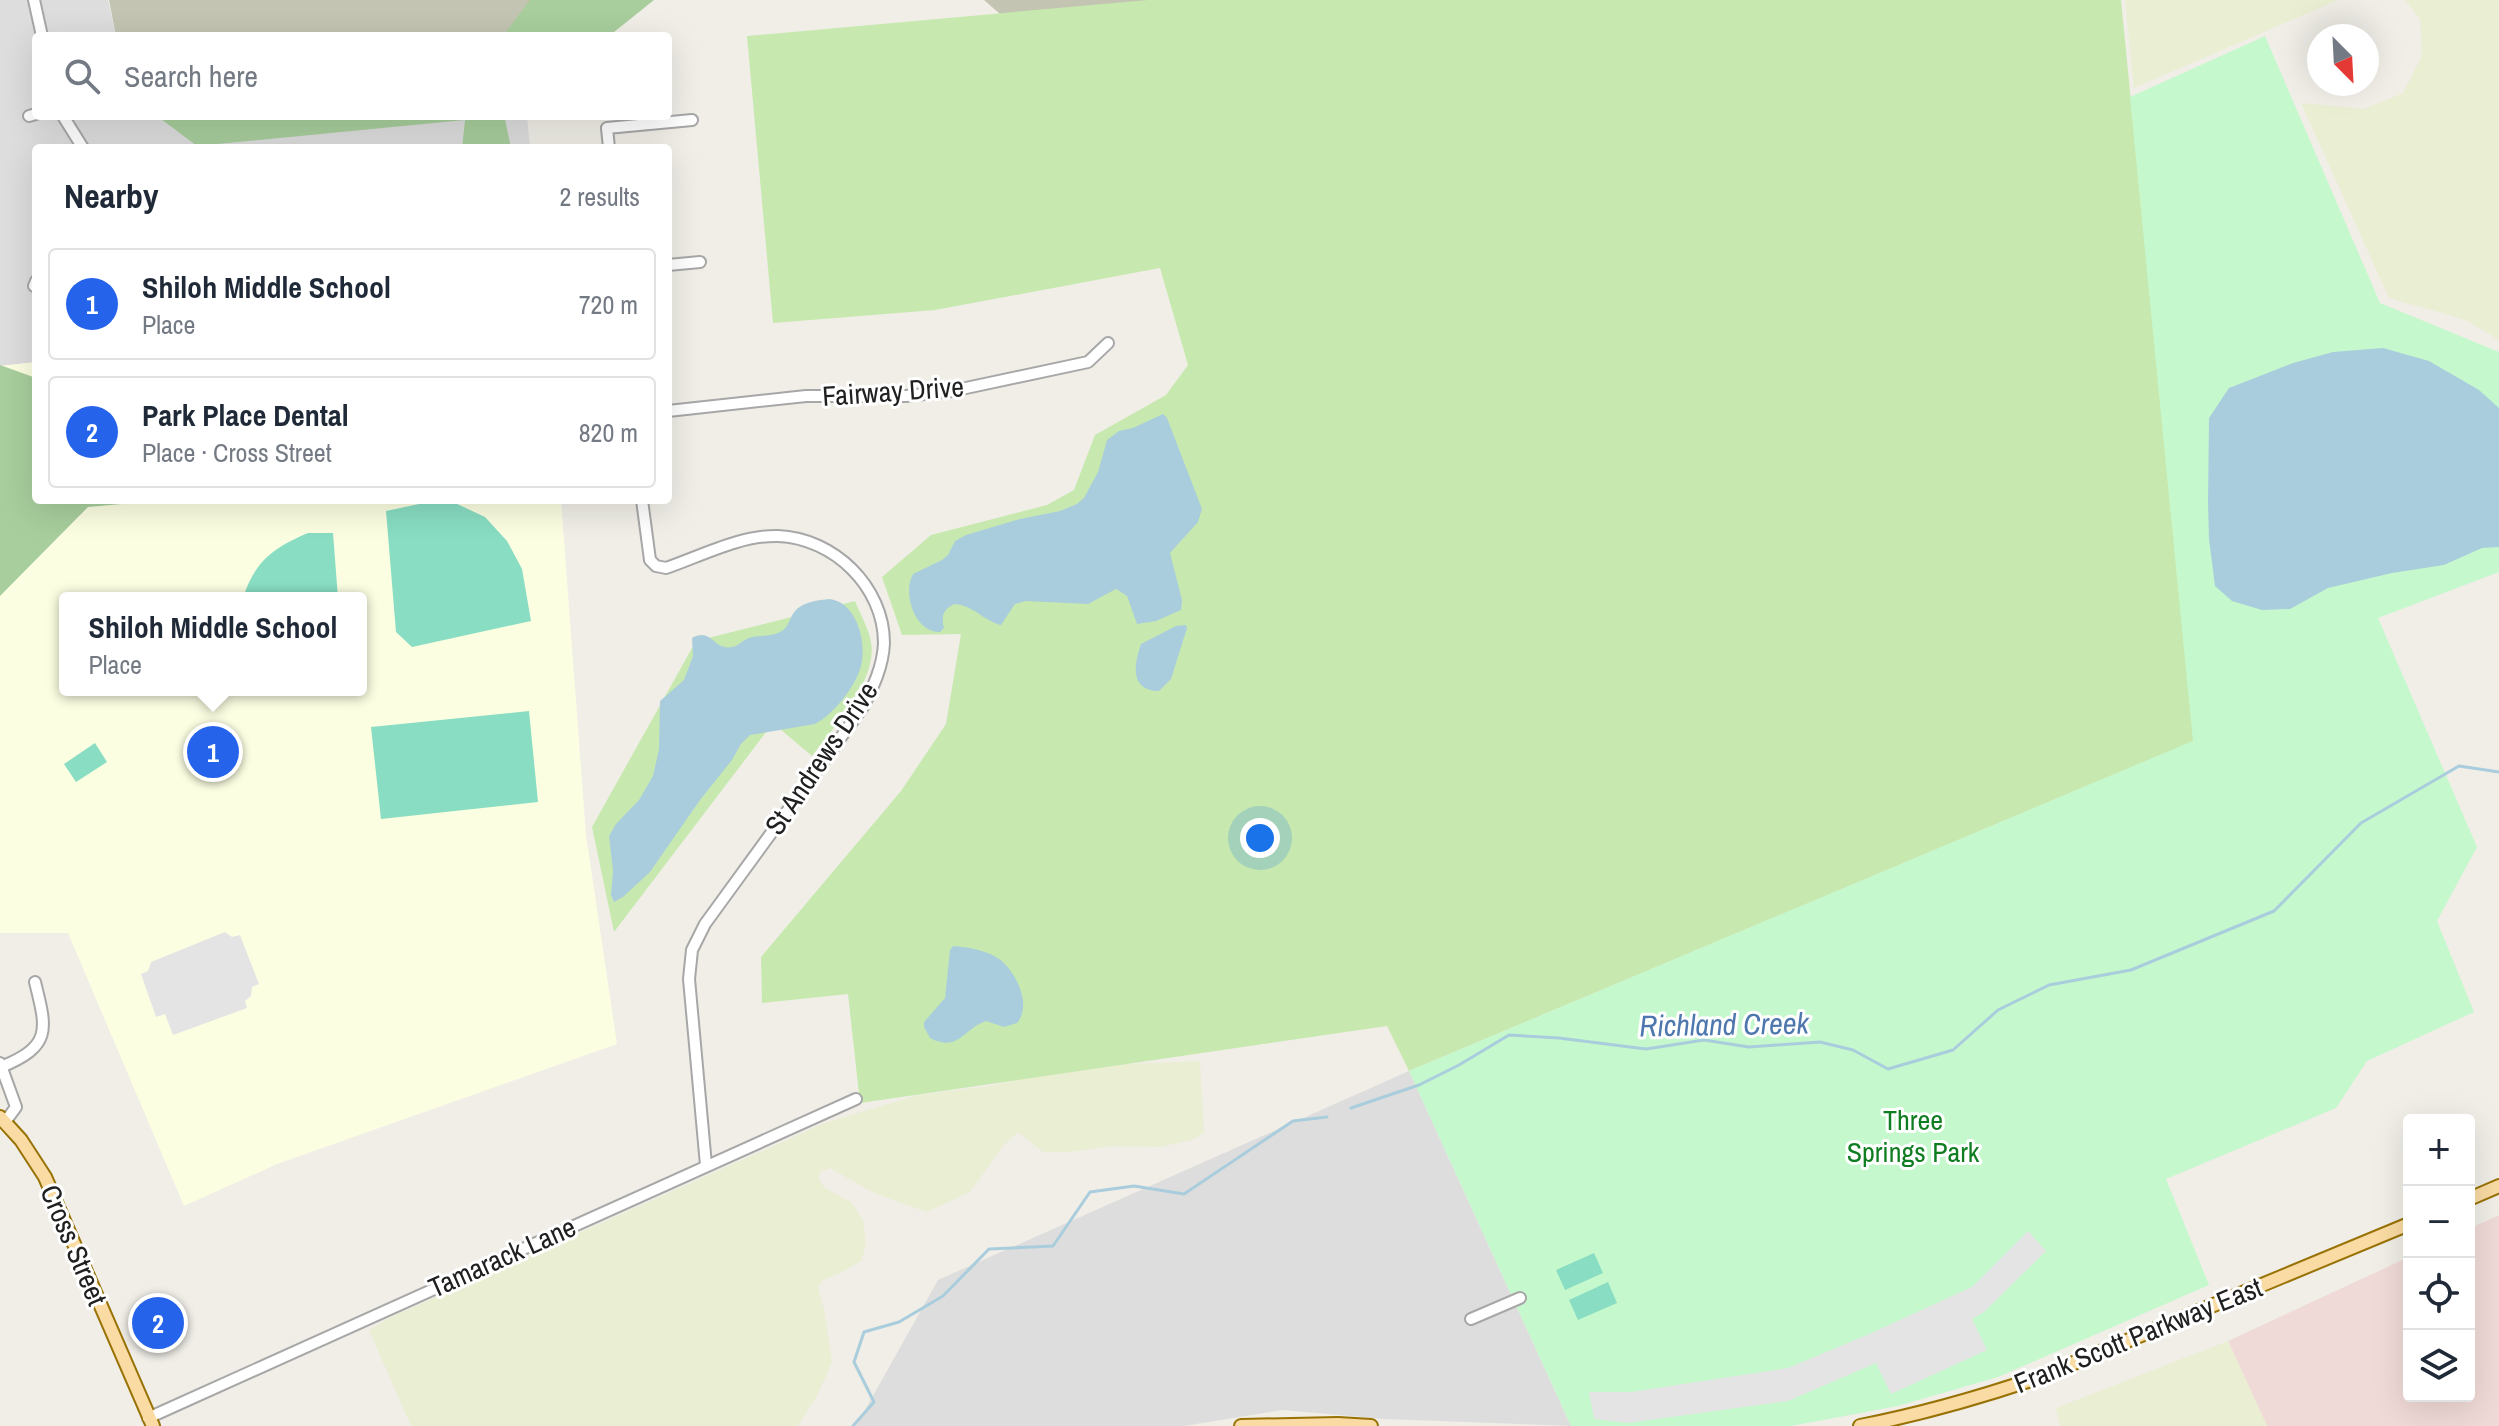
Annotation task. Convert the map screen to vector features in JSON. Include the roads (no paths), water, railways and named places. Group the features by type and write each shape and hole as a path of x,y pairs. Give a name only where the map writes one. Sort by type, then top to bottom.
{"main road":[{"name":"Cross Street","path":"3,1120 21,1140 44,1175 151,1422"},
{"path":"2475,1196 2499,1186"},
{"name":"Frank Scott Parkway East","path":"1860,1426 1917,1415 2040,1377 2403,1226"},
{"path":"1241,1426 1371,1426"}],"street":[{"path":"34,0 41,32"},
{"path":"66,120 80,144"},
{"path":"609,144 607,128 692,120"},
{"path":"672,265 700,262"},
{"name":"Fairway Drive","path":"672,411 806,396 906,396 952,391 1088,362 1108,343"},
{"name":"St Andrews Drive","path":"643,504 650,560 656,566 666,568 747,540 778,536 811,542 841,558 864,583 878,610 884,643 878,677 863,707 705,924 692,950 689,979 706,1165"},
{"path":"3,1120 16,1107 1,1065 23,1058 38,1043 43,1030 44,1016 35,982"},
{"name":"Tamarack Lane","path":"151,1422 706,1165 856,1099"},
{"path":"1471,1319 1520,1298"}],"water":[{"path":"2383,348 2429,361 2479,390 2499,408 2499,547 2482,548 2444,565 2328,588 2290,609 2262,610 2232,601 2215,586 2209,539 2209,418 2229,388 2293,363 2333,352"},
{"path":"1163,414 1202,509 1198,522 1170,553 1182,600 1181,610 1156,621 1137,624 1127,596 1116,589 1088,604 1026,601 1015,604 1001,625 954,604 944,614 944,628 940,632 924,626 910,601 913,574 942,560 955,541 966,535 1077,504 1084,498 1098,472 1107,440 1119,431"},
{"path":"830,599 847,608 861,635 861,666 849,691 829,714 815,724 750,735 650,872 614,902 611,895 613,871 609,836 639,800 653,776 659,749 660,701 684,680 693,656 692,638 704,635 726,647 749,638 773,635 785,628 802,605"},
{"path":"1186,625 1171,679 1159,691 1149,690 1138,681 1136,675 1141,644 1176,626"},
{"path":"953,946 991,955 1010,969 1022,997 1023,1007 1017,1023 1004,1027 986,1021 948,1043 930,1038 924,1022 945,998"}],"waterway":[{"name":"Richland Creek","path":"1351,1108 1419,1085 1509,1035 1646,1049 1704,1040 1749,1047 1820,1042 1853,1050 1888,1069 1953,1050 1998,1010 2049,985 2131,970 2274,911 2361,823 2459,766 2499,772"},
{"name":"Richland Creek","path":"853,1426 874,1402 854,1362 864,1332 899,1322 943,1296 989,1249 1053,1246 1090,1192 1134,1186 1184,1194 1293,1121 1327,1117"}],"place":[{"name":"Shiloh Middle School","path":"213,752"},
{"name":"Park Place Dental","path":"158,1323"}],"park label":[{"name":"Three Springs Park","path":"1913,1136"}]}
